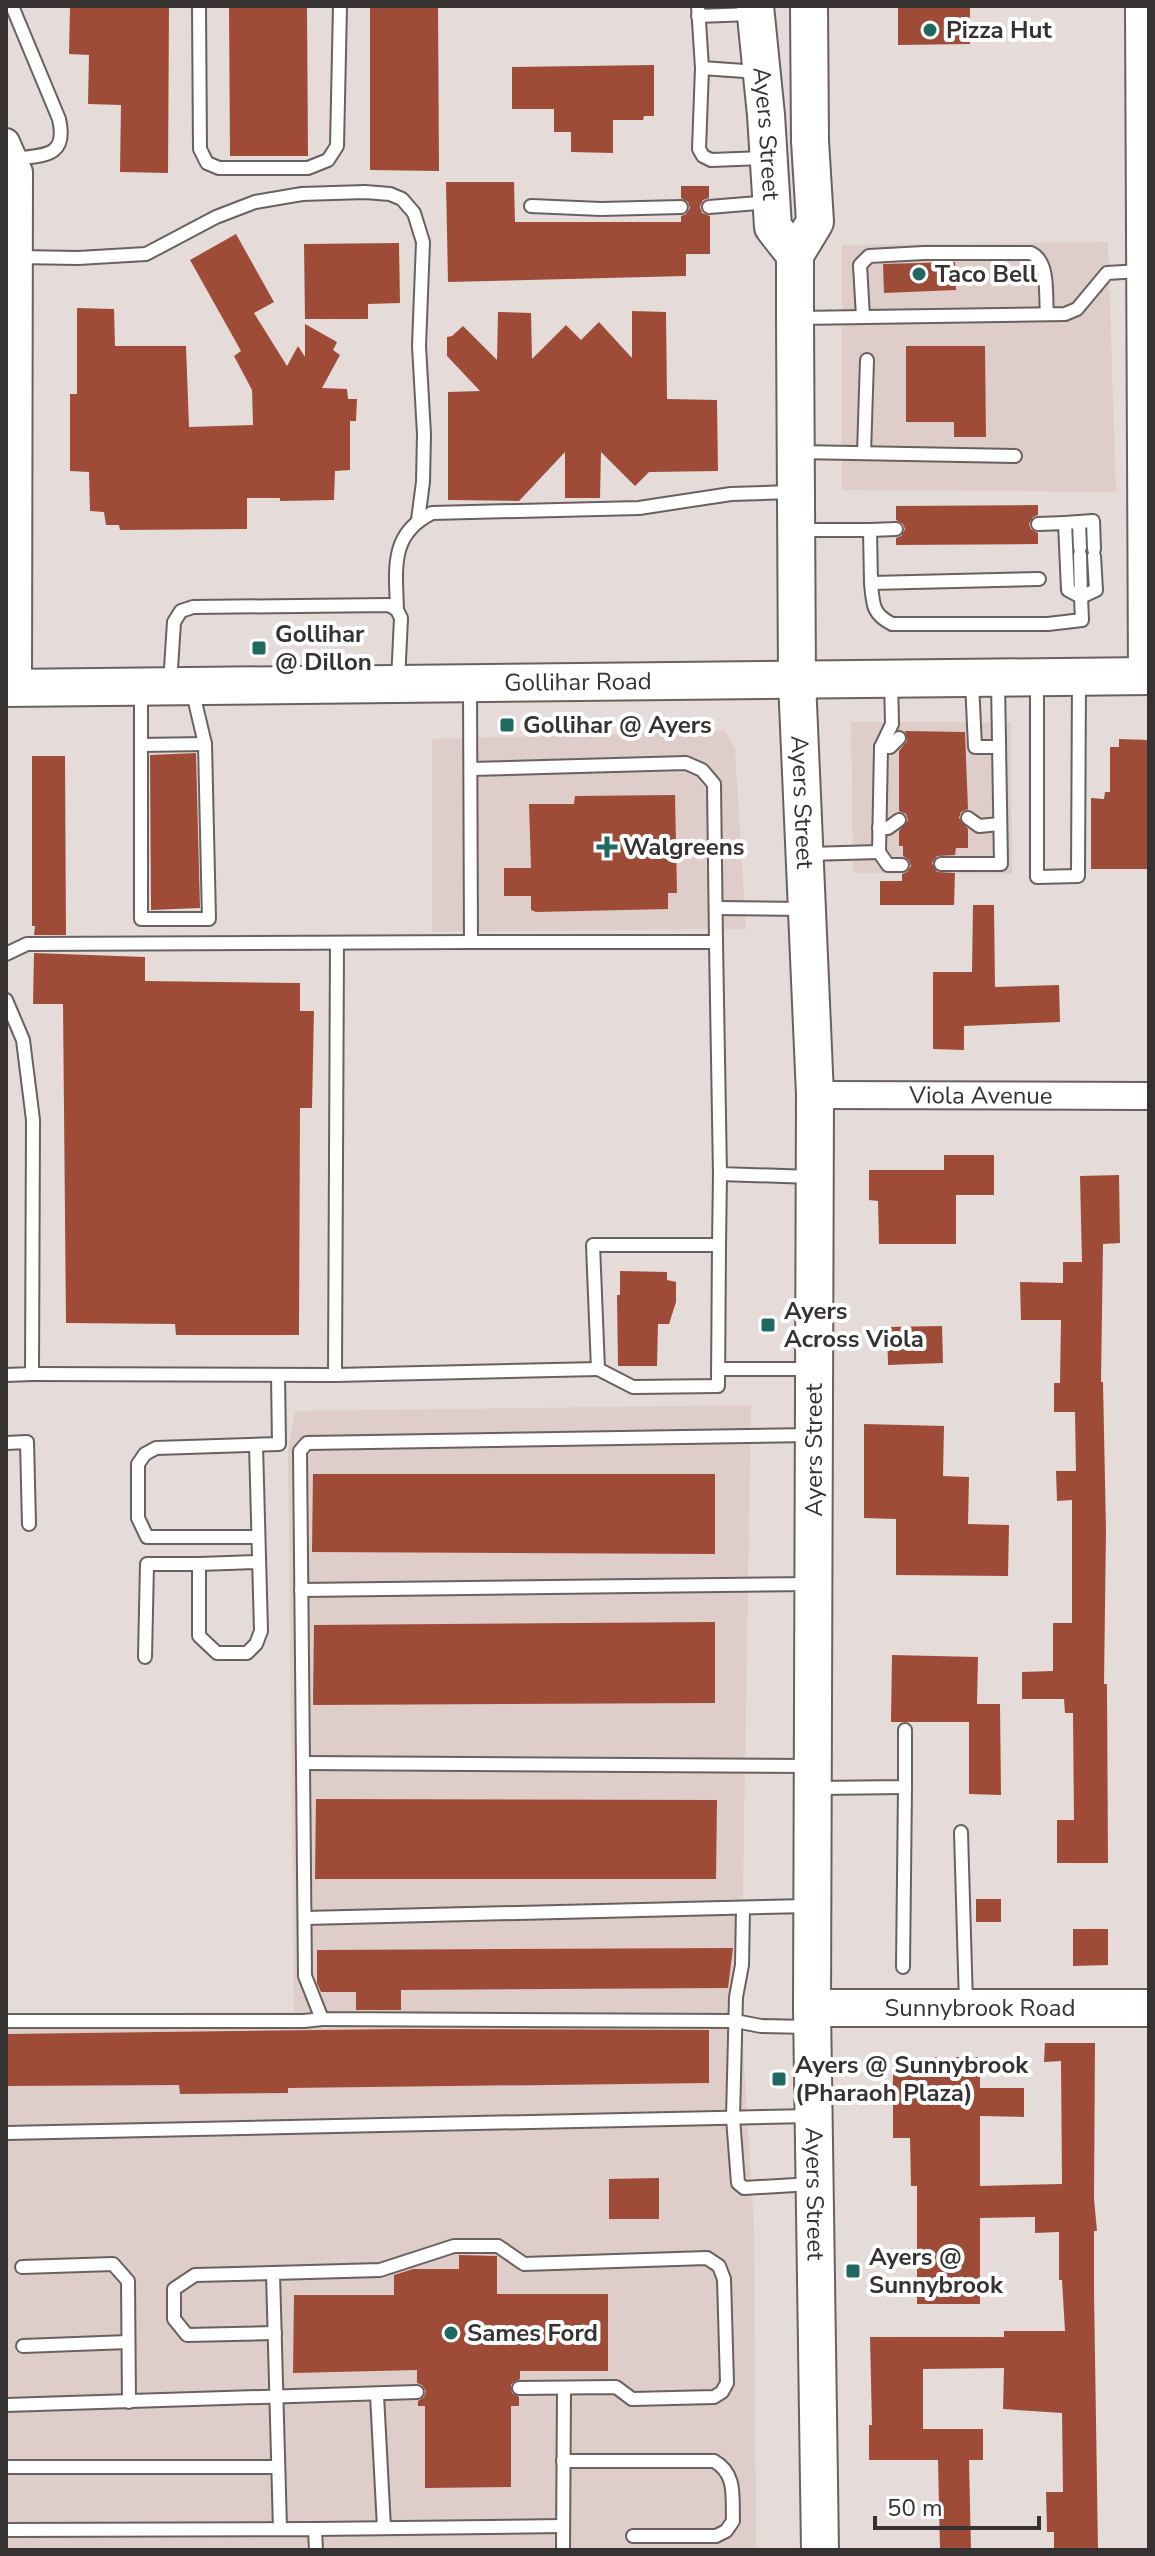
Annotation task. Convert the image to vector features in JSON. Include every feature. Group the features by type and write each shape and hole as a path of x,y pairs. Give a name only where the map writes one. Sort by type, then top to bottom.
{"main road":[{"path":"792,6 810,141"},
{"name":"Ayers Street","path":"809,6 810,141 815,222 795,255 795,318 797,681 815,1095 812,2017 820,2550"},
{"name":"Ayers Street","path":"755,10 770,158 773,227 795,255"},
{"name":"Gollihar Road","path":"12,687 1145,676"},
{"name":"Sunnybrook Road","path":"812,2017 966,2008 1149,2008"}],"street":[{"path":"1139,6 1145,676"},
{"path":"10,150 19,172 12,687"},
{"name":"Viola Avenue","path":"815,1095 1149,1096"}],"lane":[{"path":"10,150 46,155 58,149 63,137 59,119 12,6"},
{"path":"199,6 200,149 207,163 219,168 308,168 328,160 337,146 340,6"},
{"path":"755,10 698,11 702,68 699,149 703,156 711,160 770,158"},
{"path":"702,68 762,72"},
{"path":"18,257 78,258 146,254 216,217 255,202 302,194 365,192 390,194 402,199 414,213 423,242 419,346 424,434 418,520"},
{"path":"709,207 772,202"},
{"path":"531,206 601,209 681,207"},
{"path":"863,317 860,265 869,256 924,253 1031,253 1039,257 1044,267 1047,314"},
{"path":"795,318 1065,314 1077,309 1107,273 1140,271"},
{"path":"864,453 867,360"},
{"path":"796,452 1015,456"},
{"path":"398,684 401,618 397,610 396,554 406,534 418,520 432,513 639,508 731,494 796,492"},
{"path":"1038,524 1093,521 1096,590 1081,597"},
{"path":"870,530 873,604 880,618 892,624 1048,624 1082,620 1079,522"},
{"path":"1065,523 1068,590 1081,597"},
{"path":"796,530 896,529"},
{"path":"871,583 1039,579"},
{"path":"167,686 205,744 209,919 141,919 141,745 167,686 174,622 181,611 193,607 389,605 397,610"},
{"path":"1037,678 1037,877 1078,876 1079,678"},
{"path":"985,679 970,747 999,747"},
{"path":"941,864 1001,864 999,747 985,679"},
{"path":"879,852 891,828 891,680"},
{"path":"470,684 471,942"},
{"path":"141,745 205,744"},
{"path":"6,1375 335,1375 598,1369 633,1387 718,1386 720,1174 714,784 702,770 686,763 471,769"},
{"path":"968,818 979,826"},
{"path":"968,835 979,826 1000,824"},
{"path":"805,854 879,852"},
{"path":"879,852 888,865 902,865"},
{"path":"716,908 807,909"},
{"path":"6,954 27,944 716,942"},
{"path":"335,1375 337,943"},
{"path":"6,1000 23,1040 33,1120 32,1374"},
{"path":"720,1174 815,1178"},
{"path":"598,1369 593,1245 719,1245"},
{"path":"718,1369 814,1369"},
{"path":"145,1657 147,1537 138,1518 138,1464 145,1454 156,1448 279,1444 278,1375"},
{"path":"322,2019 305,1976 300,1451 307,1443 814,1435"},
{"path":"6,1443 27,1442 29,1524"},
{"path":"199,1564 199,1636 217,1653 247,1653 256,1644 261,1631 256,1445"},
{"path":"147,1537 258,1537"},
{"path":"147,1564 259,1562"},
{"path":"301,1590 814,1584"},
{"path":"903,1967 905,1730"},
{"path":"303,1763 813,1777 905,1787"},
{"path":"961,1832 966,2008"},
{"path":"305,1918 813,1906"},
{"path":"743,1908 742,1965 736,1997 733,2118 740,2187 815,2184"},
{"path":"6,2021 735,2021 761,2026 812,2017"},
{"path":"6,2133 814,2116"},
{"path":"275,2333 187,2335 174,2319 174,2289 183,2280 195,2275 380,2270 454,2246 498,2246 524,2264 707,2258 719,2266 724,2279 727,2383 722,2392 714,2397 632,2399 616,2387 519,2388"},
{"path":"22,2267 113,2264 128,2281 129,2402"},
{"path":"273,2273 280,2529"},
{"path":"23,2346 128,2342"},
{"path":"563,2550 564,2389"},
{"path":"6,2405 417,2392"},
{"path":"377,2395 384,2528"},
{"path":"563,2461 714,2461 725,2468 730,2477 733,2521 726,2531 716,2536 633,2536"},
{"path":"6,2467 278,2467"},
{"path":"6,2530 563,2526"},
{"path":"315,2529 316,2550"}],"shaded area":[{"path":"1108,242 1116,492 842,490 842,245"},
{"path":"851,722 1011,722 1012,874 853,873"},
{"path":"725,731 735,748 746,929 432,932 432,739"},
{"path":"751,1405 741,2012 754,2226 756,2550 6,2550 6,2014 294,2012 288,1451 295,1411"}],"building":[{"path":"70,6 169,6 168,173 120,172 121,105 88,104 89,55 69,54"},
{"path":"229,6 307,6 308,156 230,156"},
{"path":"370,6 438,6 439,171 370,170"},
{"path":"898,7 970,7 970,44 898,45"},
{"path":"654,65 654,116 644,116 643,120 613,120 613,153 571,152 571,132 554,132 554,109 512,109 512,67"},
{"path":"446,182 514,182 515,222 681,222 681,216 690,208 688,202 681,198 681,186 709,186 709,198 703,200 700,207 702,213 710,216 710,254 686,254 686,276 448,282"},
{"path":"236,234 274,302 254,313 287,366 298,346 305,357 305,324 337,342 333,350 340,355 322,388 347,389 348,399 357,399 356,421 350,421 350,470 335,471 334,500 247,498 247,529 120,530 119,525 106,525 104,512 90,511 89,472 70,471 70,394 77,394 77,308 114,309 115,346 186,346 189,427 253,425 252,390 234,356 241,351 190,260"},
{"path":"399,243 400,303 368,304 368,319 305,319 304,244"},
{"path":"955,262 956,290 884,293 883,264"},
{"path":"632,311 666,312 667,399 717,400 718,471 649,472 635,486 601,452 600,498 565,498 565,452 519,501 448,500 448,392 480,391 447,356 447,337 463,326 497,360 498,312 531,313 532,359 566,325 581,340 599,322 632,358"},
{"path":"906,346 985,346 986,437 954,437 954,422 906,422"},
{"path":"1038,505 1038,515 1029,524 1038,533 1038,544 896,545 896,538 905,529 896,520 896,506"},
{"path":"905,731 965,732 968,809 961,812 959,818 968,829 968,848 956,848 955,855 937,856 932,863 937,872 955,873 954,905 880,905 880,881 902,881 902,874 911,866 903,856 903,846 899,846 899,831 908,820 906,814 899,811 899,751 907,741"},
{"path":"1119,739 1149,740 1149,869 1091,869 1091,798 1104,799 1105,792 1110,792 1110,747 1119,747"},
{"path":"196,753 200,908 151,910 150,755"},
{"path":"32,756 65,756 66,935 34,935 35,926 32,926"},
{"path":"675,795 677,893 668,893 668,909 536,912 531,910 531,896 504,896 504,868 531,868 529,804 574,804 575,796"},
{"path":"973,905 994,905 995,987 1059,985 1060,1022 964,1026 964,1050 933,1049 933,972 972,972"},
{"path":"34,953 145,957 145,981 300,983 300,1011 314,1011 312,1108 300,1108 299,1335 176,1335 175,1324 66,1323 63,1004 33,1004"},
{"path":"944,1155 994,1155 994,1195 956,1195 956,1244 879,1244 878,1201 869,1200 869,1170 944,1170"},
{"path":"1119,1175 1120,1243 1103,1244 1101,1382 1106,1530 1104,1684 1107,1684 1108,1863 1057,1863 1057,1820 1074,1820 1073,1713 1065,1713 1064,1699 1022,1699 1022,1672 1053,1671 1053,1623 1072,1623 1072,1500 1057,1501 1056,1471 1076,1471 1075,1412 1054,1412 1054,1383 1060,1383 1061,1320 1021,1320 1020,1282 1063,1283 1063,1262 1082,1262 1080,1176"},
{"path":"620,1271 667,1272 667,1280 676,1282 676,1302 669,1324 658,1324 657,1366 618,1366 617,1295 620,1295"},
{"path":"942,1326 943,1363 888,1365 887,1327"},
{"path":"864,1424 944,1426 943,1476 969,1477 968,1524 1009,1525 1008,1576 896,1575 896,1519 864,1518"},
{"path":"313,1474 715,1474 715,1554 312,1552"},
{"path":"715,1622 715,1703 313,1705 314,1625"},
{"path":"892,1655 978,1657 977,1704 1000,1704 1001,1795 969,1794 969,1722 891,1722"},
{"path":"316,1799 717,1800 716,1879 315,1879"},
{"path":"976,1899 1001,1899 1001,1922 976,1922"},
{"path":"1073,1929 1108,1929 1108,1965 1073,1966"},
{"path":"733,1948 728,1988 401,1990 401,2010 356,2010 356,1992 321,1992 317,1983 317,1950"},
{"path":"401,2029 709,2030 709,2083 288,2088 288,2093 180,2094 179,2085 6,2086 6,2034"},
{"path":"1045,2043 1095,2043 1094,2199 1097,2231 1094,2231 1094,2292 1098,2550 1054,2550 1054,2532 1047,2532 1046,2492 1063,2492 1062,2413 1003,2409 1004,2368 923,2369 923,2429 983,2429 983,2460 969,2460 971,2550 940,2550 938,2460 869,2460 869,2425 872,2425 870,2337 1004,2337 1004,2331 1065,2331 1062,2280 1059,2280 1059,2232 1035,2233 1035,2217 980,2218 980,2304 917,2304 917,2186 911,2186 910,2138 893,2138 893,2057 980,2057 980,2088 1024,2088 1024,2117 980,2116 980,2186 1062,2184 1061,2061 1044,2062"},
{"path":"659,2178 659,2219 609,2219 609,2179"},
{"name":"Sames Ford","path":"459,2255 497,2256 497,2294 608,2294 608,2371 520,2371 520,2379 511,2384 512,2393 519,2397 519,2406 511,2406 511,2487 425,2488 425,2406 418,2406 418,2401 426,2391 417,2383 417,2370 293,2373 294,2295 394,2295 394,2275 413,2269 459,2269"}],"place":[{"name":"Pizza Hut","path":"930,30"},
{"name":"Taco Bell","path":"919,274"},
{"name":"Gollihar @ Dillon","path":"259,648"},
{"name":"Gollihar @ Ayers","path":"507,725"},
{"name":"Walgreens","path":"607,847"},
{"name":"Ayers Across Viola","path":"768,1325"},
{"name":"Ayers @ Sunnybrook (Pharaoh Plaza)","path":"779,2079"},
{"name":"Ayers @ Sunnybrook","path":"853,2271"},
{"name":"Sames Ford","path":"451,2333"}]}
